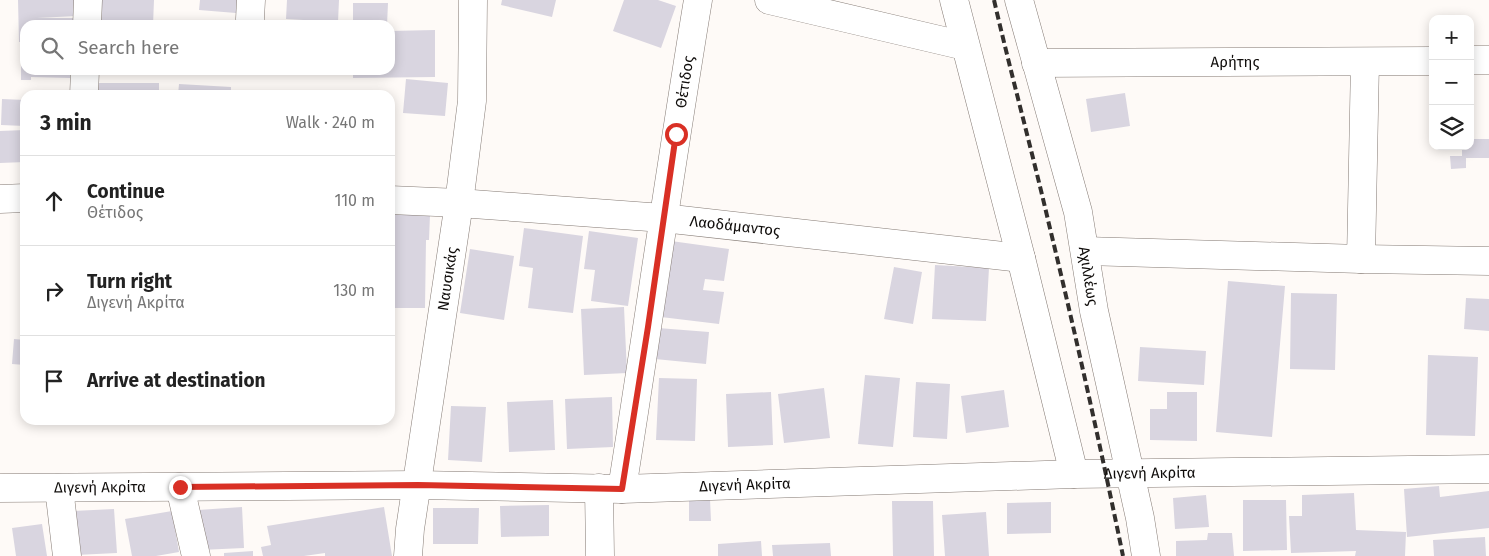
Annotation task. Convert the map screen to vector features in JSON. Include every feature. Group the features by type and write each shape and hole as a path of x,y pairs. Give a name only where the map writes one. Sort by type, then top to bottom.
{"street":[{"path":"87,20 88,0"},
{"name":"Ναυσικάς","path":"408,556 410,529 459,203 472,101 473,0"},
{"name":"Θέτιδος","path":"600,556 610,489 648,327 663,218 698,0"},
{"path":"769,0 966,46"},
{"path":"954,0 1021,258 1074,474"},
{"name":"Αχιλλέως","path":"1019,0 1078,212 1094,311 1130,473 1146,556"},
{"path":"1474,60 1489,60"},
{"name":"Αρήτης","path":"1036,63 1429,61"},
{"path":"1361,259 1366,62"},
{"path":"84,90 85,75"},
{"path":"0,198 20,198"},
{"name":"Λαοδάμαντος","path":"395,200 663,218 1021,258"},
{"path":"1085,251 1361,259 1489,260"},
{"name":"Διγενή Ακρίτα","path":"0,488 418,485 610,489 1074,474 1489,469"},
{"path":"180,487 196,556"},
{"path":"58,488 67,556"}],"building":[{"path":"18,0 76,0 76,16 37,18 73,18 73,20 20,20 19,42"},
{"path":"97,0 154,0 153,20 97,20"},
{"path":"200,0 237,0 236,13 199,10"},
{"path":"287,0 339,0 338,20 286,19"},
{"path":"502,0 556,0 552,17 501,5"},
{"path":"624,0 658,0 676,6 661,48 613,31"},
{"path":"353,3 388,3 387,20 353,20"},
{"path":"435,30 435,77 353,78 353,75 395,75 395,31"},
{"path":"21,75 70,75 70,78 31,77 31,80 21,80"},
{"path":"406,79 448,83 445,116 403,113"},
{"path":"92,83 159,83 159,90 92,90"},
{"path":"179,84 231,87 231,90 178,90"},
{"path":"1125,93 1130,126 1091,132 1086,99"},
{"path":"2,99 20,100 20,126 1,125"},
{"path":"20,130 20,162 0,163 0,131"},
{"path":"1474,139 1489,139 1489,158 1466,158 1466,168 1451,169 1450,156 1462,156 1462,150 1474,150"},
{"path":"395,213 430,215 429,240 426,240 425,308 395,308"},
{"path":"524,228 583,236 573,313 528,308 533,268 519,266"},
{"path":"589,231 638,238 628,306 591,301 595,270 584,269"},
{"path":"671,241 729,249 724,281 705,279 703,290 724,292 719,324 661,317"},
{"path":"470,249 514,256 504,320 460,313"},
{"path":"935,265 989,268 986,321 932,319"},
{"path":"894,267 922,272 913,324 884,319"},
{"path":"1228,281 1285,286 1272,437 1216,432"},
{"path":"1291,293 1337,294 1335,370 1290,369"},
{"path":"1466,298 1489,299 1489,331 1464,329"},
{"path":"624,307 627,373 584,375 581,309"},
{"path":"658,328 709,332 706,364 655,359"},
{"path":"14,339 20,340 20,365 12,364"},
{"path":"1140,347 1206,351 1204,385 1138,381"},
{"path":"1428,355 1478,357 1475,436 1426,435"},
{"path":"865,375 900,378 893,447 858,444"},
{"path":"659,378 697,379 695,441 656,440"},
{"path":"916,382 950,384 947,439 913,437"},
{"path":"824,388 830,438 784,443 778,394"},
{"path":"1004,390 1009,427 966,433 961,396"},
{"path":"771,392 773,445 728,447 726,394"},
{"path":"1167,392 1197,392 1197,441 1150,440 1150,409 1167,409"},
{"path":"612,397 613,447 567,449 565,399"},
{"path":"553,400 555,450 509,452 507,402"},
{"path":"451,406 486,407 482,462 448,460"},
{"path":"1439,486 1440,497 1489,491 1489,528 1407,537 1404,489"},
{"path":"1354,493 1356,530 1406,532 1405,556 1355,556 1356,551 1291,553 1289,516 1302,516 1302,495"},
{"path":"1206,495 1209,527 1175,529 1173,498"},
{"path":"689,499 710,499 711,521 689,521"},
{"path":"1243,500 1286,500 1287,550 1243,551"},
{"path":"892,501 933,501 934,556 893,556"},
{"path":"1051,502 1051,533 1007,534 1007,503"},
{"path":"549,505 549,536 501,537 500,506"},
{"path":"242,507 244,548 200,550 198,510"},
{"path":"384,507 392,556 325,556 325,553 304,556 263,556 261,547 271,545 267,526"},
{"path":"433,508 479,508 478,544 433,544"},
{"path":"114,509 117,553 76,555 73,511"},
{"path":"172,511 179,552 156,556 132,556 125,519"},
{"path":"986,512 989,556 945,556 942,515"},
{"path":"42,524 47,556 16,556 12,528"},
{"path":"1208,533 1232,533 1234,556 1176,556 1176,541 1207,540"},
{"path":"1485,537 1486,556 1434,556 1433,540"},
{"path":"761,541 762,556 718,556 718,544"},
{"path":"830,543 831,556 773,556 772,545"},
{"path":"253,551 253,556 224,556 224,553"}],"railway":[{"path":"994,0 1068,304 1123,556"}],"route":[{"path":"180,487 418,485 622,489 676,134"}]}
